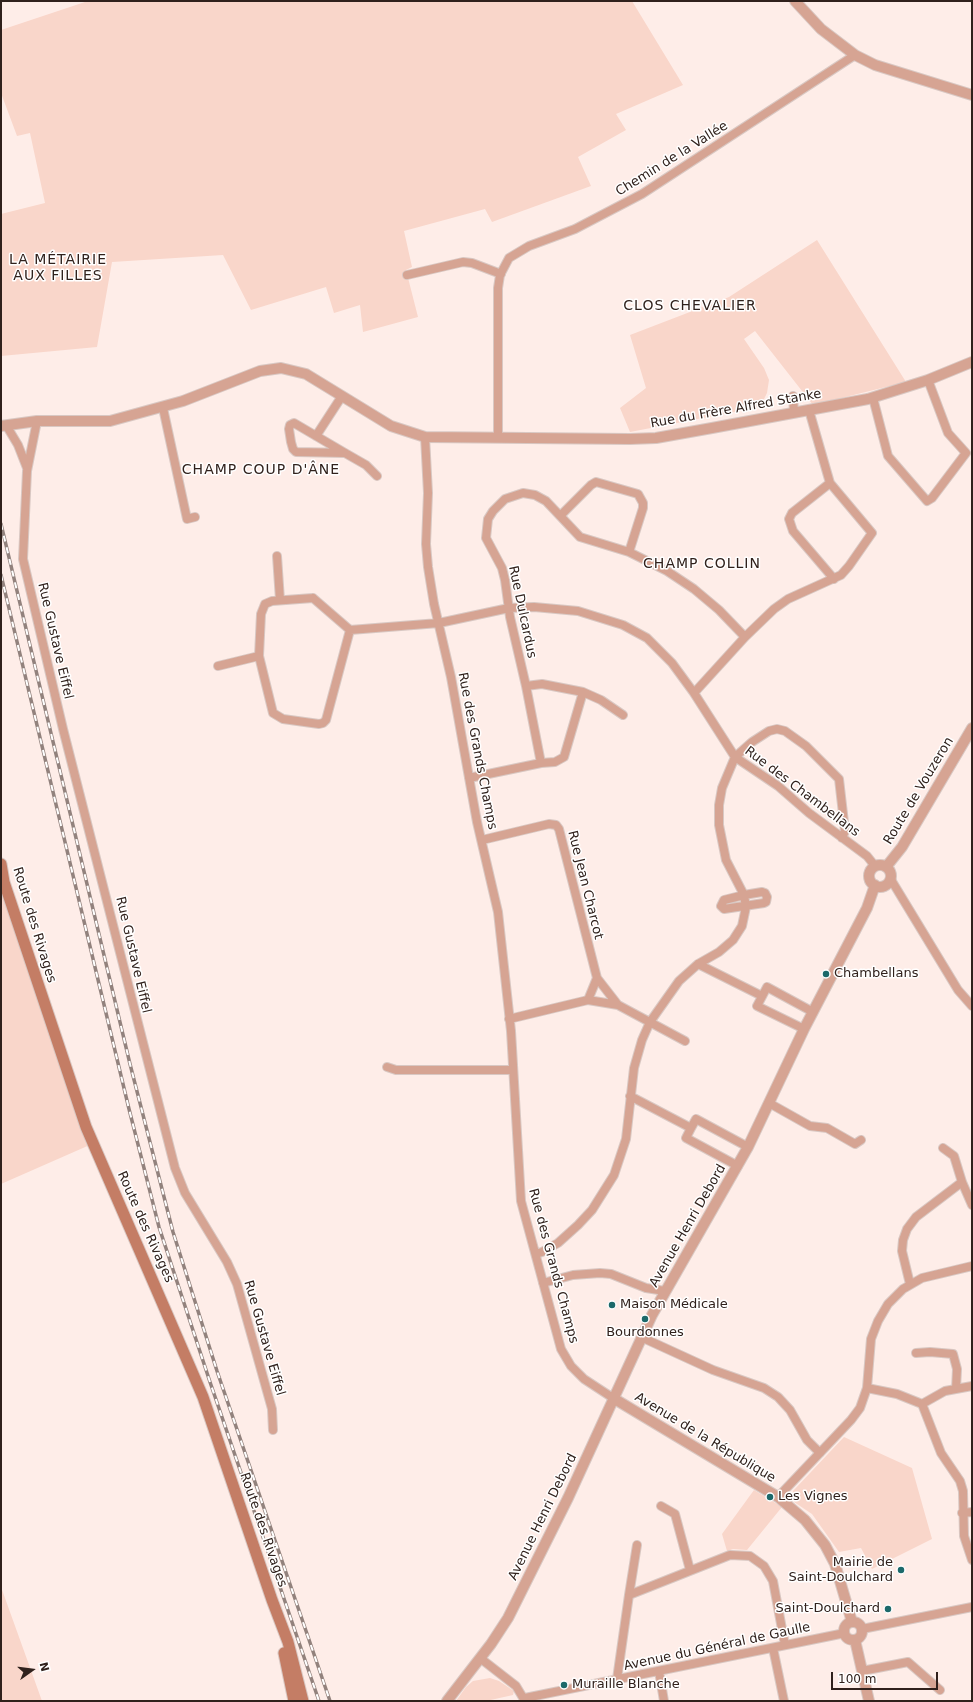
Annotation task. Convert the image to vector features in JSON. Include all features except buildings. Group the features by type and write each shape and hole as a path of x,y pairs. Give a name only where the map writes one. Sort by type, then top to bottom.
{"main road":[{"name":"Route des Rivages","path":"1,864 7,890 86,1127 203,1397 272,1600"},
{"path":"272,1600 294,1701"},
{"path":"272,1600 288,1642 303,1701"}],"street":[{"path":"795,1 821,29 855,55 875,65 972,95"},
{"name":"Chemin de la Vallée","path":"498,438 498,288 500,274 509,258 518,251 575,229 642,194 855,55"},
{"path":"407,274 463,262 472,263 500,274"},
{"name":"Rue du Frère Alfred Stanke","path":"3,425 37,421 110,421 163,408 260,370 281,368 306,374 391,426 425,437 656,438 873,398 928,380 972,362"},
{"path":"873,398 888,456 926,501 932,498 966,453 948,433 928,380"},
{"path":"316,436 342,396"},
{"path":"793,396 794,412"},
{"path":"163,408 187,519 195,517"},
{"path":"694,693 745,637 774,609 788,599 834,579 849,566 872,533 830,483 809,410"},
{"name":"Rue Gustave Eiffel","path":"37,421 27,471 23,559 63,729 108,902 138,1027 180,1182 190,1203 227,1262 241,1296 272,1409 273,1430"},
{"path":"345,453 296,452 293,449 288,429 290,425 294,423 366,465 377,476"},
{"name":"Rue Gustave Eiffel","path":"3,425 18,445 27,471"},
{"name":"Rue des Grands Champs","path":"425,437 428,493 426,544 431,591 451,677 469,778 498,912 513,1070 519,1190 558,1340 566,1359 584,1379 613,1398"},
{"path":"327,453 330,451 330,445"},
{"path":"560,516 591,485 596,482 638,494 643,503 643,508 629,552"},
{"path":"830,483 792,513 789,519 793,531 834,579"},
{"name":"Rue Dulcardus","path":"541,763 509,608 506,580 502,568 486,538 486,527 490,515 505,499 523,493 535,495 546,501 580,537 629,552 667,571 694,589 719,610 745,637"},
{"path":"277,556 280,600"},
{"path":"312,598 350,630 326,720 323,723 283,719 276,716 272,709 259,656 262,610 268,602 312,598"},
{"name":"Rue des Chambellans","path":"350,630 439,623 509,608 534,607 578,611 623,625 647,638 661,651 694,693 735,757 778,786 842,838 867,856 875,866"},
{"path":"218,666 259,656"},
{"path":"526,686 542,684 583,692 601,700 623,715"},
{"path":"469,778 541,763 555,762 564,757 583,692"},
{"name":"Route de Vouzeron","path":"886,867 902,847 972,728"},
{"path":"536,1254 558,1242 578,1225 606,1190 621,1158 626,1139 634,1068 642,1040 650,1022 679,981 698,964 719,952 733,940 742,926 746,907 744,894 726,860 719,825 719,805 722,788 735,757 752,742 769,731 777,729 785,731 806,746 839,779 845,831 842,838"},
{"name":"Rue Jean Charcot","path":"482,840 549,824 556,825 559,829 597,978 618,1005"},
{"path":"881,865 886,867 890,871 888,884 882,887 871,882 868,876 870,871 875,866 881,865"},
{"path":"890,878 958,990 972,1006"},
{"name":"Avenue Henri Debord","path":"446,1701 480,1658 508,1618 568,1498 613,1398 665,1290 748,1147 804,1029 867,908 875,885"},
{"path":"765,893 767,897 766,902 746,907 724,909 721,906 724,900 744,894 765,893"},
{"path":"698,964 762,996"},
{"path":"588,1000 597,978"},
{"path":"804,1029 757,1006 762,996 767,987 813,1012"},
{"name":"Rue Jean Charcot","path":"509,1019 588,1000 618,1005 685,1041"},
{"path":"387,1066 396,1070 513,1070"},
{"path":"630,1096 691,1128"},
{"path":"769,1103 810,1126 826,1128 855,1144 861,1140"},
{"path":"738,1166 686,1138 691,1128 696,1119 748,1147"},
{"path":"943,1148 954,1156 962,1182 972,1205"},
{"path":"910,1284 902,1251 903,1240 907,1229 916,1217 962,1182"},
{"path":"778,1497 851,1420 860,1408 867,1388 871,1339 878,1320 891,1300 910,1284 930,1275 972,1266"},
{"path":"543,1283 573,1275 600,1273 611,1274 646,1288 665,1290"},
{"path":"642,1337 714,1370 764,1388 778,1397 790,1410 807,1440 820,1453"},
{"path":"916,1353 930,1352 953,1354 958,1369 956,1389"},
{"path":"922,1404 945,1391 972,1386"},
{"path":"867,1388 897,1394 922,1404 936,1442 960,1481 963,1491 962,1513 964,1536 972,1560"},
{"name":"Avenue de la République","path":"613,1398 778,1497 805,1520 825,1545 835,1564 852,1622"},
{"path":"661,1506 675,1514 690,1570"},
{"path":"962,1513 972,1512"},
{"path":"617,1679 638,1545"},
{"path":"629,1595 730,1555 750,1556 764,1566 773,1581 785,1645"},
{"path":"862,1630 972,1607"},
{"path":"855,1640 850,1639 844,1633 846,1626 852,1622 857,1623 862,1630"},
{"path":"855,1640 860,1636 862,1630"},
{"name":"Avenue du Général de Gaulle","path":"525,1699 844,1633"},
{"path":"855,1640 869,1701"},
{"path":"773,1648 784,1701"},
{"path":"480,1658 516,1686 525,1699"},
{"path":"862,1671 908,1662 940,1690"},
{"path":"659,1671 664,1701"}],"shaded area":[{"path":"88,1 632,1 683,85 616,114 626,130 578,157 591,186 492,222 485,209 404,231 412,267 406,270 418,317 363,332 360,305 334,313 326,287 251,310 223,255 112,262 97,347 1,356 1,214 45,203 30,133 17,136 1,93 1,30"},
{"path":"817,240 906,382 813,405 755,331 744,339 764,368 769,380 767,393 760,407 630,432 620,408 646,388 630,335 729,297"},
{"path":"1,882 92,1144 1,1184"},
{"path":"844,1437 912,1468 932,1539 872,1569 861,1548 839,1552 812,1514 794,1502 793,1491"},
{"path":"754,1490 782,1507 747,1550 733,1549 727,1551 722,1534"},
{"path":"1,1587 42,1701 1,1701"},
{"path":"490,1678 499,1681 514,1691 513,1695 486,1701 456,1701 466,1687 473,1681"}],"railway":[{"path":"1,524 130,1064 173,1232 217,1371 330,1701"},
{"path":"1,575 129,1109 159,1227 210,1382 319,1701"}],"place":[{"name":"Chambellans","path":"826,974"},
{"name":"Maison Médicale","path":"612,1305"},
{"name":"Bourdonnes","path":"645,1319"},
{"name":"Les Vignes","path":"770,1497"},
{"name":"Mairie de Saint-Doulchard","path":"901,1570"},
{"name":"Saint-Doulchard","path":"888,1609"},
{"name":"Muraille Blanche","path":"564,1685"}],"district":[{"name":"LA MÉTAIRIE AUX FILLES","path":"58,268"},
{"name":"CLOS CHEVALIER","path":"690,306"},
{"name":"CHAMP COUP D'ÂNE","path":"261,470"},
{"name":"CHAMP COLLIN","path":"702,564"}]}
